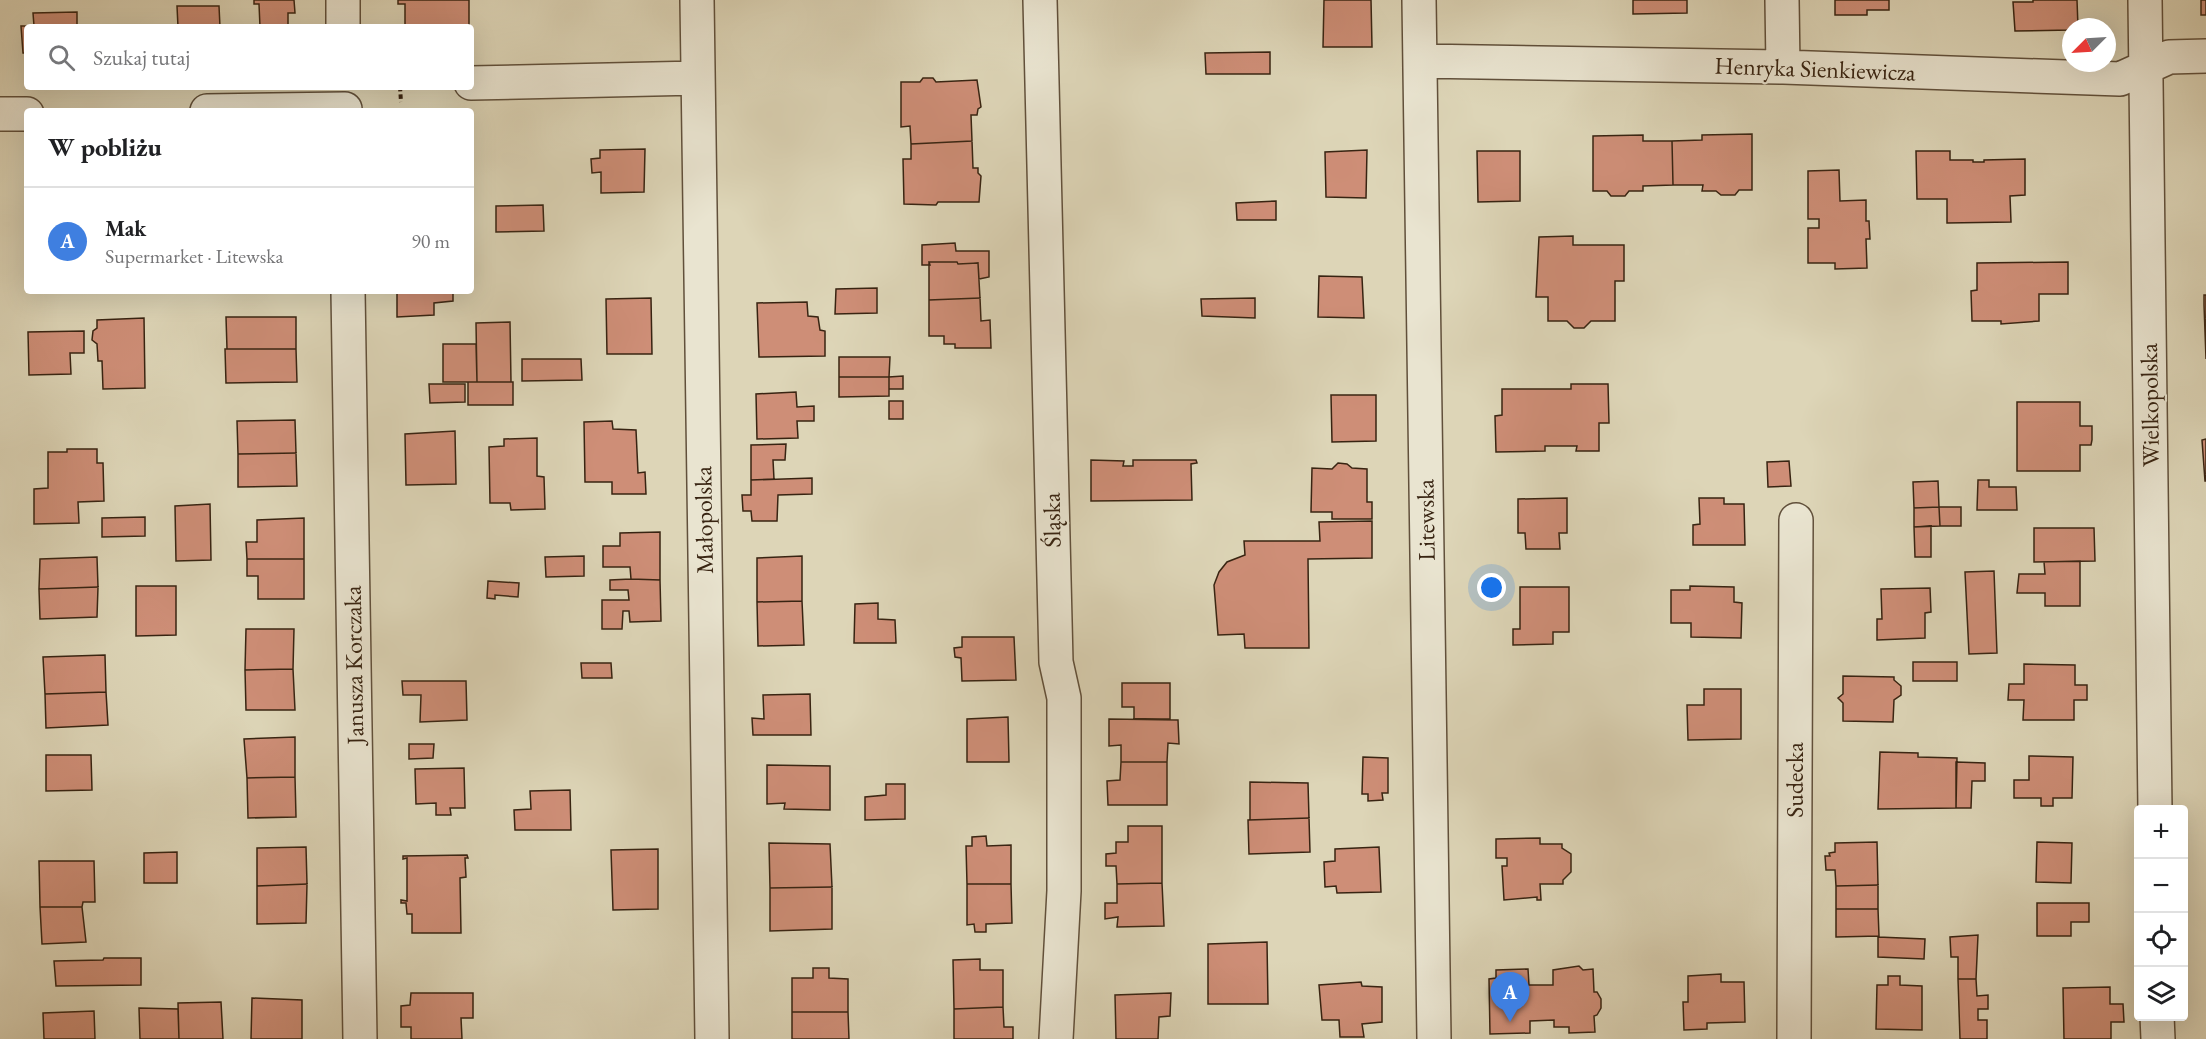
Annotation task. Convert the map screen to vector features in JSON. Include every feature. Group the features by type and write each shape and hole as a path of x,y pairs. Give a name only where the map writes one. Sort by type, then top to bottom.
{"street":[{"path":"343,0 343,24"},
{"name":"Małopolska","path":"697,0 712,1039"},
{"name":"Śląska","path":"1040,0 1056,662 1064,698 1064,891 1056,1039"},
{"name":"Litewska","path":"1419,0 1434,1039"},
{"path":"1782,0 1783,67"},
{"name":"Wielkopolska","path":"2145,0 2154,805"},
{"name":"Henryka Sienkiewicza","path":"1420,61 1783,67 2120,79 2169,57 2206,56"},
{"path":"474,83 698,78"},
{"path":"253,108 345,102"},
{"path":"0,114 24,114"},
{"name":"Janusza Korczaka","path":"348,294 360,1039"},
{"name":"Sudecka","path":"1794,1039 1796,520"},
{"path":"2157,1021 2157,1039"}],"path":[{"path":"400,90 401,102"}],"building":[{"path":"254,0 294,0 295,13 288,13 288,24 260,24 259,4 254,4"},
{"path":"398,0 469,0 469,24 405,24 405,4 398,4"},
{"path":"1324,0 1371,0 1372,47 1323,47"},
{"path":"1633,0 1687,0 1687,13 1633,14"},
{"path":"1835,0 1889,0 1889,10 1867,10 1867,15 1835,15"},
{"path":"2033,0 2077,0 2078,18 2062,18 2062,30 2015,31 2013,2 2033,2"},
{"path":"2201,0 2206,0 2206,15 2201,15"},
{"path":"177,6 219,6 220,24 178,24"},
{"path":"77,12 77,24 34,24 33,13"},
{"path":"21,26 24,26 24,53 23,53"},
{"path":"1270,52 1270,74 1206,74 1205,53"},
{"path":"923,78 933,78 936,82 977,80 981,107 977,115 971,115 972,141 911,144 910,126 901,127 901,82 920,82"},
{"path":"1752,134 1752,190 1739,190 1735,195 1721,195 1716,191 1702,191 1703,185 1673,185 1672,141 1702,140 1702,135"},
{"path":"1643,135 1643,141 1672,141 1673,185 1643,186 1643,191 1629,191 1625,196 1611,196 1607,191 1593,191 1593,136"},
{"path":"972,141 973,168 978,168 981,176 979,202 938,202 936,205 904,204 903,159 911,159 911,144"},
{"path":"645,149 644,192 601,193 601,172 592,173 591,159 600,158 600,150"},
{"path":"1367,150 1366,198 1326,197 1325,152"},
{"path":"1477,151 1520,151 1520,201 1478,202"},
{"path":"1916,151 1950,151 1950,160 1973,160 1973,162 2025,159 2025,195 2010,196 2011,222 1947,223 1947,199 1917,199"},
{"path":"1839,170 1840,201 1866,200 1866,221 1869,221 1870,239 1866,239 1867,268 1835,269 1835,263 1808,263 1808,228 1819,228 1819,219 1808,219 1808,171"},
{"path":"1276,201 1276,220 1237,220 1236,203"},
{"path":"543,205 544,231 496,232 496,206"},
{"path":"1573,236 1573,245 1624,245 1624,281 1615,281 1615,321 1591,321 1584,328 1574,328 1567,321 1548,321 1548,297 1536,297 1539,237"},
{"path":"955,243 956,251 989,251 989,277 979,279 978,263 929,262 930,265 922,265 922,245"},
{"path":"929,262 978,263 980,298 929,300"},
{"path":"2068,262 2068,294 2039,294 2039,321 2001,324 2001,321 1972,321 1971,291 1977,290 1977,263"},
{"path":"1319,276 1362,277 1364,318 1318,317"},
{"path":"877,288 877,313 835,314 836,289"},
{"path":"397,294 453,294 453,301 434,303 434,315 397,317"},
{"path":"2204,295 2206,295 2206,359 2204,305"},
{"path":"651,298 652,354 607,354 606,299"},
{"path":"980,298 981,321 990,320 991,348 955,348 955,344 944,344 944,336 929,336 929,300"},
{"path":"1255,298 1255,318 1202,316 1201,299"},
{"path":"807,302 808,316 818,317 820,330 825,331 825,356 759,357 757,303"},
{"path":"226,317 296,317 296,349 227,349"},
{"path":"144,318 145,388 103,389 102,361 98,361 97,344 92,340 93,331 97,328 97,320"},
{"path":"510,322 511,382 477,382 476,323"},
{"path":"84,331 84,353 70,353 71,374 29,375 28,332"},
{"path":"443,344 476,344 477,382 443,382"},
{"path":"225,349 296,349 297,382 226,383"},
{"path":"839,357 890,357 889,377 839,377"},
{"path":"522,359 581,359 582,380 522,381"},
{"path":"903,376 903,389 889,389 889,377"},
{"path":"839,377 889,377 889,396 839,397"},
{"path":"468,382 513,382 513,405 468,405"},
{"path":"429,384 465,384 465,402 430,403"},
{"path":"1571,384 1608,384 1609,423 1599,423 1599,451 1576,451 1577,446 1545,446 1545,451 1496,452 1495,416 1502,415 1502,389 1571,389"},
{"path":"796,392 797,407 814,406 814,421 797,421 798,438 757,439 756,394"},
{"path":"1331,395 1376,395 1376,441 1332,442"},
{"path":"889,401 903,401 903,419 889,419"},
{"path":"2017,402 2080,402 2080,426 2092,426 2092,440 2091,445 2080,445 2080,471 2017,471"},
{"path":"295,420 296,453 238,454 237,421"},
{"path":"612,421 613,429 636,430 638,473 645,472 646,494 612,494 612,482 585,482 584,422"},
{"path":"455,431 456,484 406,485 405,434"},
{"path":"537,438 537,476 544,477 545,509 511,510 510,503 490,503 489,447 504,446 504,439"},
{"path":"2206,439 2206,481 2205,481 2202,440"},
{"path":"786,444 785,460 773,460 774,479 751,480 751,445"},
{"path":"67,449 97,449 97,463 103,463 104,501 78,502 79,523 34,524 34,489 48,488 48,452 67,452"},
{"path":"296,453 297,486 238,487 238,454"},
{"path":"1091,460 1124,461 1123,466 1133,466 1133,460 1196,460 1197,463 1191,464 1192,500 1091,501"},
{"path":"1789,461 1791,486 1768,487 1767,462"},
{"path":"1338,463 1347,464 1352,468 1367,469 1367,502 1372,502 1372,519 1332,519 1332,512 1311,512 1312,468 1332,469"},
{"path":"812,478 812,494 778,495 777,521 752,521 751,511 743,511 742,495 751,495 751,480"},
{"path":"1978,480 1989,480 1989,487 2016,487 2017,510 1977,510"},
{"path":"1938,481 1939,507 1914,508 1913,482"},
{"path":"1567,498 1567,533 1559,533 1560,549 1526,549 1525,533 1518,533 1518,499"},
{"path":"1699,498 1724,498 1724,504 1744,504 1745,545 1693,545 1693,525 1700,524"},
{"path":"210,504 211,560 176,561 175,506"},
{"path":"1939,507 1961,507 1961,526 1940,526"},
{"path":"1939,507 1940,526 1914,527 1914,508"},
{"path":"145,517 145,536 102,537 102,518"},
{"path":"304,518 304,559 247,559 246,542 257,542 257,520"},
{"path":"1372,521 1372,558 1308,559 1309,648 1245,648 1244,634 1218,635 1214,585 1219,572 1227,562 1245,555 1244,541 1320,541 1319,522"},
{"path":"1931,526 1931,557 1915,557 1914,527"},
{"path":"2034,528 2094,528 2095,561 2034,562"},
{"path":"660,532 660,580 631,579 630,567 603,567 603,546 620,546 620,533"},
{"path":"584,556 584,576 546,577 545,557"},
{"path":"802,556 802,601 757,602 757,558"},
{"path":"97,557 98,587 39,589 40,559"},
{"path":"247,559 304,559 304,599 258,599 258,576 247,576"},
{"path":"2080,561 2080,606 2045,606 2045,593 2017,593 2019,574 2045,574 2044,562"},
{"path":"1994,571 1997,653 1969,654 1965,572"},
{"path":"610,580 660,580 661,621 630,622 629,611 623,611 622,629 602,629 602,600 629,600 628,590 610,590"},
{"path":"488,581 519,583 518,597 495,595 495,599 487,598"},
{"path":"136,586 176,586 176,635 136,636"},
{"path":"1690,586 1734,587 1734,602 1742,603 1741,638 1691,637 1691,623 1671,623 1671,590 1690,590"},
{"path":"98,587 97,617 40,619 39,589"},
{"path":"1520,587 1569,587 1569,632 1553,632 1553,644 1513,645 1513,629 1520,629"},
{"path":"1930,588 1931,612 1925,613 1925,638 1877,640 1877,619 1882,619 1881,589"},
{"path":"802,601 804,645 758,646 757,602"},
{"path":"878,603 878,619 895,620 896,643 854,643 855,604"},
{"path":"246,629 294,629 293,669 245,670"},
{"path":"962,637 1014,637 1016,680 962,681 961,658 955,657 954,648 962,647"},
{"path":"105,655 106,692 45,694 43,657"},
{"path":"1913,662 1957,662 1957,681 1913,681"},
{"path":"581,663 611,663 612,678 582,678"},
{"path":"2024,664 2075,665 2075,685 2087,685 2087,700 2074,700 2074,720 2023,720 2024,700 2008,700 2009,684 2024,684"},
{"path":"293,669 295,710 246,710 245,670"},
{"path":"1843,676 1894,677 1894,680 1901,686 1901,695 1894,700 1893,722 1843,721 1843,703 1838,698 1843,694"},
{"path":"402,681 466,681 467,720 420,722 421,695 403,695"},
{"path":"1122,683 1170,683 1170,719 1134,719 1134,707 1122,707"},
{"path":"1704,689 1741,689 1741,739 1688,740 1687,705 1704,705"},
{"path":"106,692 108,725 46,728 45,694"},
{"path":"810,694 811,735 753,735 752,718 764,719 763,695"},
{"path":"1008,717 1009,762 967,762 967,719"},
{"path":"1109,719 1178,720 1179,744 1168,743 1167,762 1121,762 1121,745 1109,746"},
{"path":"295,737 295,777 247,778 244,739"},
{"path":"409,744 434,744 433,758 409,759"},
{"path":"1880,752 1918,753 1918,757 1957,758 1956,808 1878,809"},
{"path":"46,755 91,755 92,790 46,791"},
{"path":"2029,756 2073,757 2072,798 2053,798 2053,806 2041,806 2041,798 2014,798 2014,780 2029,780"},
{"path":"1363,757 1388,758 1388,793 1382,793 1383,800 1368,801 1368,794 1362,794"},
{"path":"1121,762 1167,762 1167,805 1108,805 1107,781 1120,780"},
{"path":"1956,762 1985,763 1985,781 1972,781 1971,808 1956,808"},
{"path":"767,765 830,766 830,810 784,809 785,803 767,804"},
{"path":"464,768 465,808 450,808 451,815 436,815 436,803 416,804 415,769"},
{"path":"295,777 296,817 248,818 247,778"},
{"path":"1250,782 1308,783 1309,818 1250,820"},
{"path":"886,784 905,784 905,819 865,820 865,797 886,795"},
{"path":"570,790 571,830 515,830 514,810 531,809 530,791"},
{"path":"1309,818 1310,852 1249,854 1248,820"},
{"path":"1128,826 1162,826 1162,883 1117,884 1116,866 1106,866 1106,854 1116,853 1116,842 1128,842"},
{"path":"986,836 987,846 1011,845 1011,884 967,884 966,846 972,846 972,837"},
{"path":"1540,838 1540,844 1562,844 1562,848 1571,854 1571,872 1563,880 1563,884 1540,884 1541,900 1537,900 1537,897 1504,900 1502,866 1507,866 1507,858 1496,858 1496,839"},
{"path":"1877,842 1878,885 1836,886 1835,870 1826,870 1825,856 1830,856 1829,853 1835,852 1835,843"},
{"path":"2037,842 2072,843 2071,883 2036,882"},
{"path":"769,843 830,844 832,887 770,888"},
{"path":"306,847 307,884 257,886 257,848"},
{"path":"1379,847 1381,892 1337,893 1336,886 1325,887 1324,862 1335,861 1335,849"},
{"path":"658,849 658,909 613,910 611,850"},
{"path":"177,852 177,883 144,883 144,853"},
{"path":"467,855 468,858 465,858 466,877 460,878 461,933 412,933 412,914 407,914 406,903 401,903 401,900 407,901 407,858 403,859 403,856"},
{"path":"39,861 94,861 95,902 83,902 82,907 40,907"},
{"path":"1162,883 1164,926 1117,927 1118,917 1105,919 1105,903 1117,903 1117,884"},
{"path":"307,884 306,923 257,924 257,886"},
{"path":"967,884 1011,884 1012,923 986,924 986,932 975,932 974,924 967,925"},
{"path":"1878,885 1878,909 1836,909 1836,886"},
{"path":"832,887 832,929 770,931 770,888"},
{"path":"2037,903 2089,903 2089,922 2071,922 2071,936 2037,936"},
{"path":"40,907 82,907 86,942 42,944"},
{"path":"1836,909 1878,909 1879,936 1836,937"},
{"path":"1978,935 1976,979 1958,979 1958,957 1951,957 1950,937"},
{"path":"1878,937 1925,939 1924,959 1878,957"},
{"path":"1267,942 1268,1004 1208,1004 1208,944"},
{"path":"104,958 141,958 141,985 56,986 54,961 103,960"},
{"path":"980,959 980,970 1003,970 1003,1007 954,1009 953,960"},
{"path":"1579,966 1583,970 1593,969 1594,992 1597,992 1601,999 1601,1008 1594,1016 1595,1032 1569,1033 1569,1027 1554,1027 1554,1020 1530,1021 1530,1033 1490,1034 1489,979 1496,978 1496,970 1528,969 1529,985 1553,985 1553,970"},
{"path":"813,968 829,968 829,978 848,979 848,1012 792,1012 792,978 813,978"},
{"path":"1721,974 1721,982 1744,982 1745,1022 1707,1023 1707,1029 1684,1030 1683,1002 1688,1002 1688,976"},
{"path":"1888,976 1900,976 1900,985 1922,986 1922,1030 1876,1029 1877,985 1888,985"},
{"path":"1958,979 1976,979 1977,996 1988,995 1988,1009 1978,1009 1978,1020 1987,1020 1987,1039 1960,1039"},
{"path":"1361,982 1362,986 1382,987 1382,1022 1362,1024 1364,1037 1340,1037 1339,1020 1322,1020 1319,985"},
{"path":"2110,987 2110,1004 2123,1004 2124,1022 2111,1022 2111,1039 2064,1039 2063,988"},
{"path":"411,993 473,993 473,1018 461,1018 462,1039 411,1039 411,1027 401,1027 401,1006 410,1005"},
{"path":"1171,993 1170,1016 1159,1017 1158,1039 1116,1039 1115,995"},
{"path":"252,998 302,1000 302,1039 251,1039"},
{"path":"221,1002 223,1039 179,1039 178,1003"},
{"path":"1003,1007 1004,1027 1013,1027 1013,1039 954,1039 954,1009"},
{"path":"139,1008 178,1009 179,1039 140,1039"},
{"path":"94,1011 95,1039 44,1039 43,1013"},
{"path":"792,1012 848,1012 849,1039 792,1039"}],"place":[{"name":"Mak","path":"1510,1022"}]}
